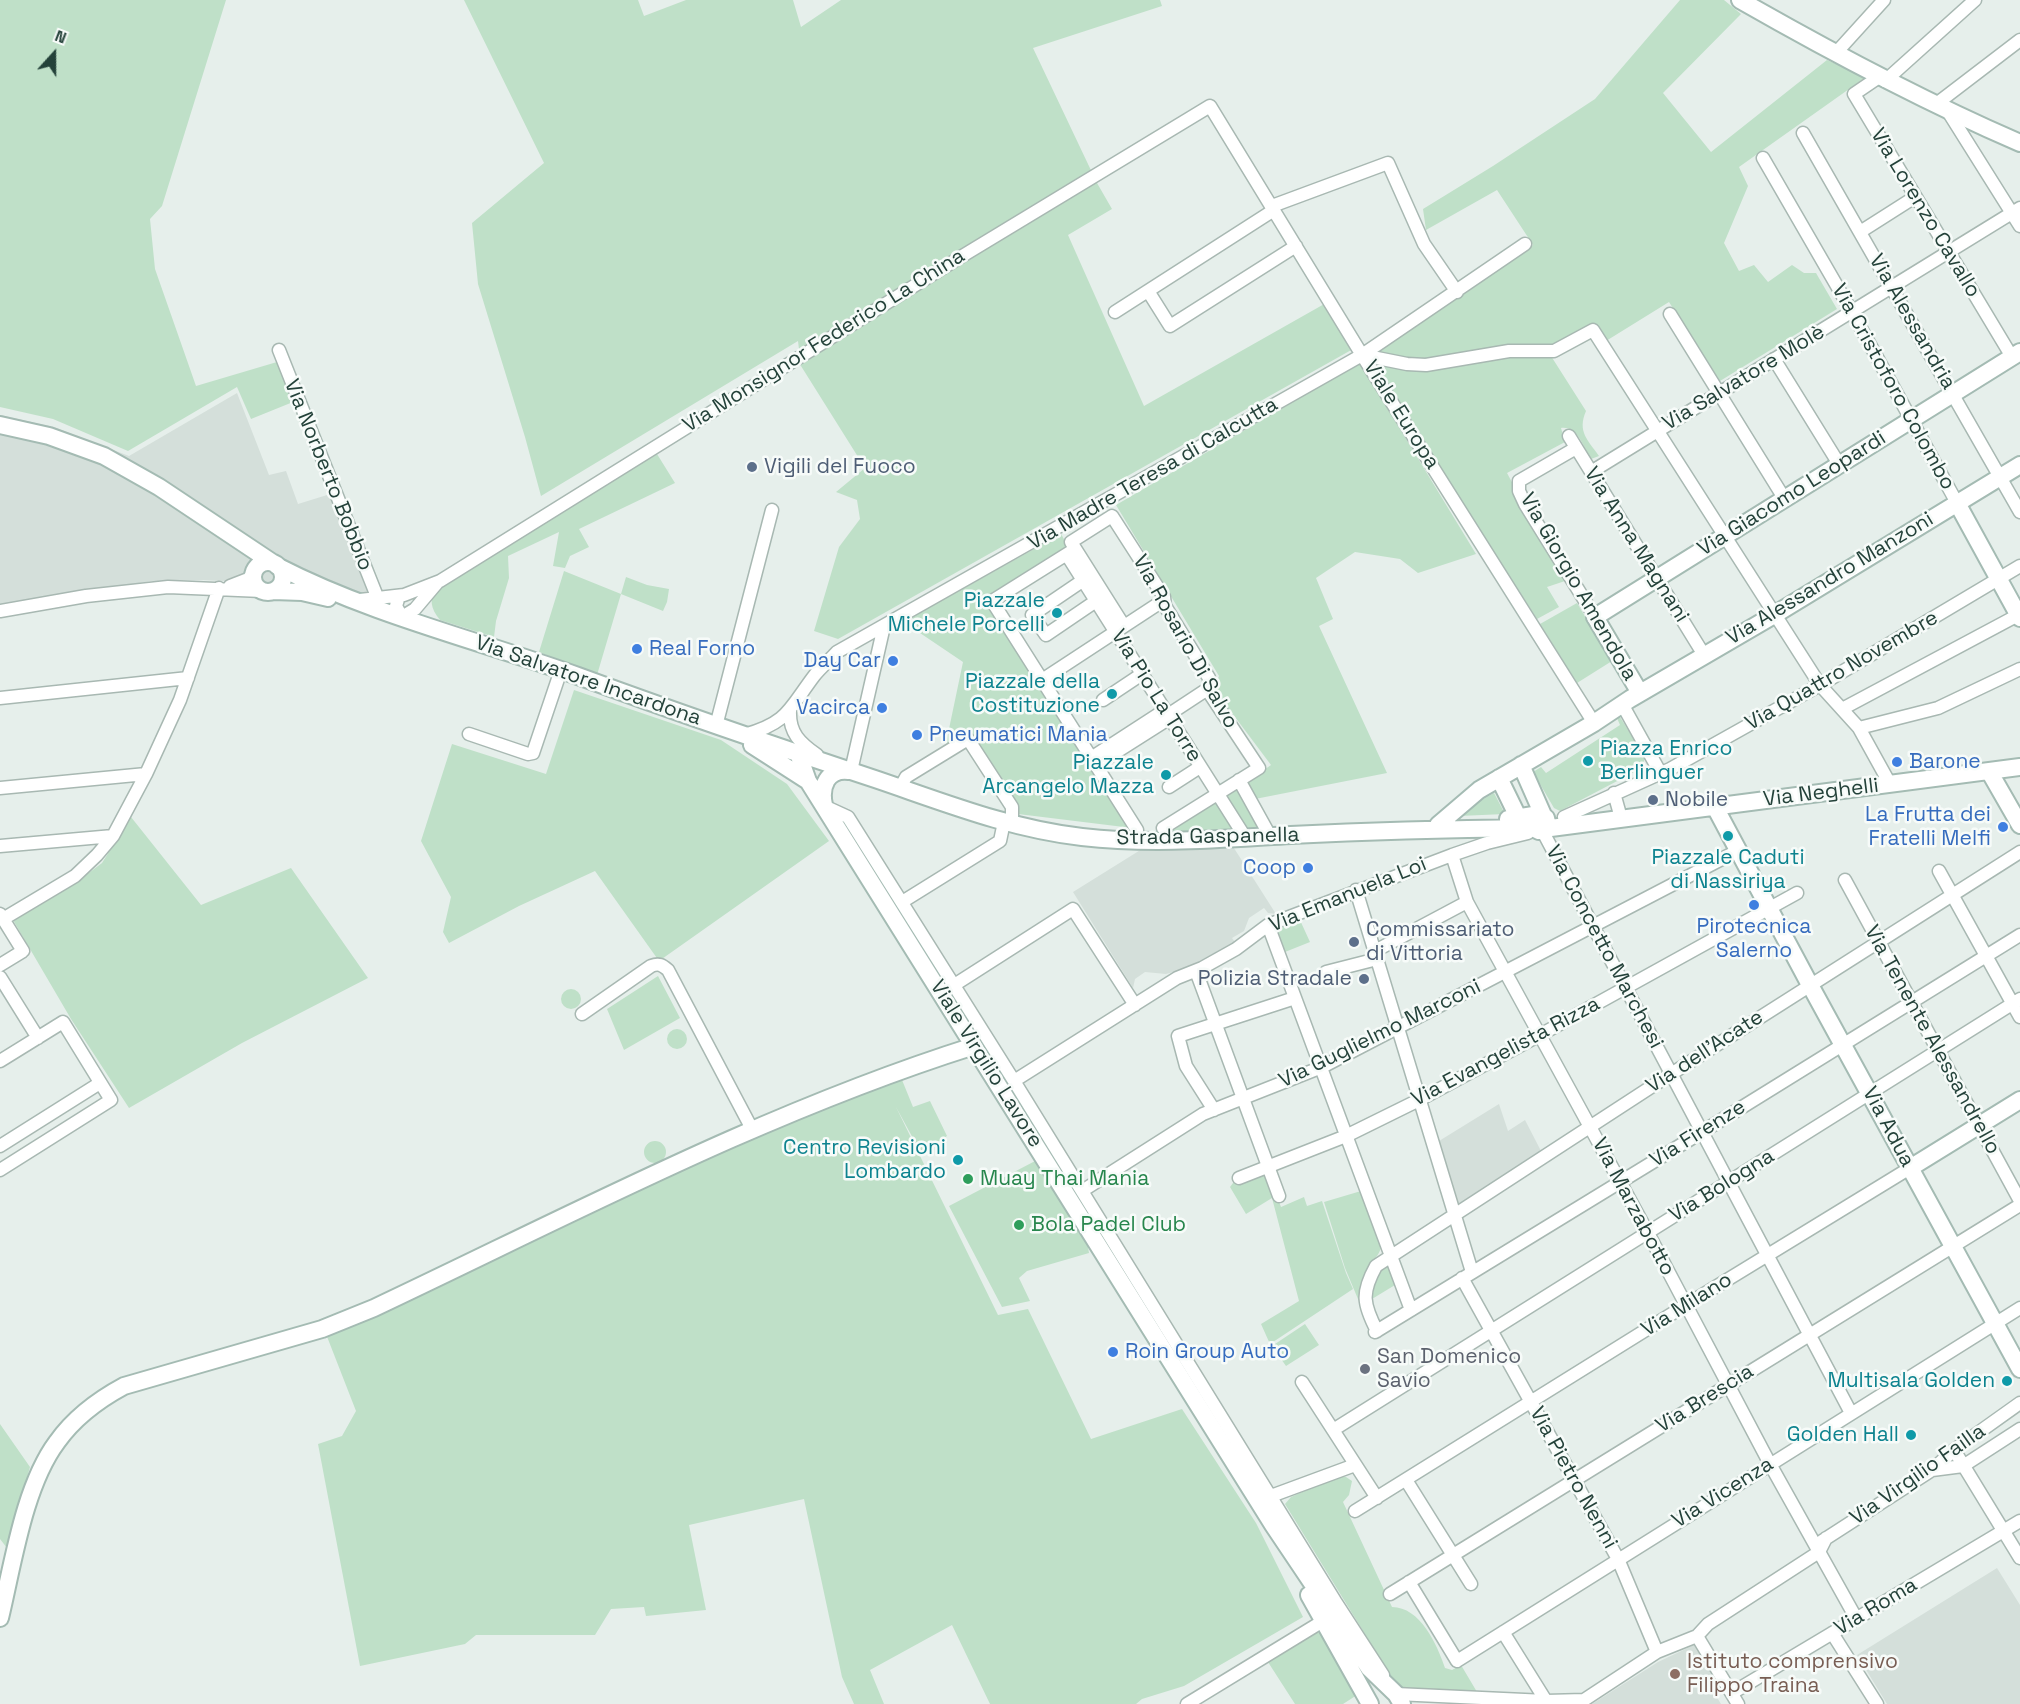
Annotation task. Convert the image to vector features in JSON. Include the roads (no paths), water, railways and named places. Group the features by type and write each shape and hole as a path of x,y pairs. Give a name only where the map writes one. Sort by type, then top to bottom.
{"street":[{"path":"1740,0 1882,79 1942,109 2020,143"},
{"path":"1835,54 1884,0"},
{"path":"1882,79 1975,0"},
{"path":"1942,109 2020,40"},
{"name":"Via Lorenzo Cavallo","path":"1882,79 1854,93 1949,252 2016,354"},
{"name":"Viale Europa","path":"1210,106 1362,355 1594,723"},
{"name":"Via Monsignor Federico La China","path":"440,580 939,270 1210,106"},
{"path":"1942,109 2016,211 2020,226"},
{"name":"Via Alessandria","path":"1803,133 2020,512"},
{"name":"Via Cristoforo Colombo","path":"1763,158 1852,312 2020,616"},
{"path":"1115,312 1273,208 1388,163 1424,244 1457,292"},
{"path":"1860,232 1915,197"},
{"name":"Via Salvatore Molè","path":"1591,472 2016,211"},
{"name":"Via Madre Teresa di Calcutta","path":"743,735 772,724 790,711 815,675 837,652 1362,355 1457,292 1525,243"},
{"path":"1148,291 1170,326 1296,246"},
{"path":"1670,314 1784,498"},
{"path":"1362,355 1407,364 1426,365 1509,351 1554,351 1593,330 1820,685 1859,728 1890,784"},
{"name":"Via Norberto Bobbio","path":"279,350 378,604"},
{"name":"Via Giacomo Leopardi","path":"1595,617 2016,354"},
{"path":"1774,359 1839,465"},
{"path":"0,425 49,436 104,456 159,487 275,564 304,579 357,600 378,604"},
{"name":"Via Anna Magnani","path":"1569,436 1704,655"},
{"name":"Via Giorgio Amendola","path":"1576,448 1519,481 1519,491 1640,693"},
{"name":"Via Alessandro Manzoni","path":"1438,825 1479,790 1774,615 2020,465"},
{"path":"772,510 721,728 808,781"},
{"name":"Via Rosario Di Salvo","path":"1071,552 1071,542 1112,516 1164,597 1165,606 1209,678 1210,694 1259,768 1239,780"},
{"path":"221,588 237,584 254,572 263,563 275,564 280,570 282,580 277,588 267,591 255,584 254,572 243,550 224,531"},
{"path":"1120,632 1071,552 992,602 1137,830"},
{"name":"Via Quattro Novembre","path":"1564,817 1660,774 1820,685 2020,566"},
{"path":"1088,578 1032,615 1046,635 1096,601"},
{"name":"Via Pio La Torre","path":"1088,578 1096,601 1120,632 1142,674 1245,837"},
{"path":"0,611 86,596 168,587 302,592 378,604 440,580"},
{"path":"399,596 396,606 402,617 415,609 440,580"},
{"path":"0,965 22,951 2,916 75,876 113,836 146,774 180,700 221,588"},
{"path":"426,597 426,612 431,627"},
{"path":"1044,682 1164,600"},
{"name":"Via Salvatore Incardona","path":"378,604 402,617 798,753"},
{"path":"1842,709 2020,616"},
{"path":"884,626 851,771 836,772 824,782 822,790 824,806 848,817 902,902 948,989 1014,1081 1082,1191 1084,1208 1271,1496 1335,1601 1399,1699"},
{"path":"1859,728 1938,708 2020,669"},
{"path":"468,734 528,754 533,753 561,670"},
{"path":"1103,700 1142,674"},
{"path":"0,698 188,678"},
{"path":"1094,761 1209,688"},
{"path":"1622,704 1660,774"},
{"path":"790,711 790,731 798,753"},
{"path":"772,724 769,738 774,746 782,744 790,731"},
{"path":"790,731 804,746 832,765"},
{"path":"900,788 906,777 968,739 1012,807 1000,841 902,902"},
{"name":"Strada Gaspanella","path":"798,753 947,805 1008,823 1080,837 1140,842 1470,828 1536,823"},
{"name":"Viale Virgilio Lavore","path":"798,753 808,781 948,989 974,1046 1084,1208 1273,1525 1369,1668 1399,1699"},
{"path":"1521,765 1536,823"},
{"path":"1169,787 1200,767"},
{"name":"Via Neghelli","path":"1621,818 2020,767"},
{"path":"1989,771 2020,825"},
{"path":"0,788 146,774"},
{"path":"1499,778 1536,823"},
{"path":"1164,828 1239,780 1270,836"},
{"path":"1614,793 1621,818"},
{"name":"Via Adua","path":"1715,807 2020,1369"},
{"path":"1536,823 1564,817 1621,818"},
{"path":"1536,823 1621,818"},
{"name":"Strada Gaspanella","path":"1415,829 1438,825 1536,823"},
{"name":"Via Emanuela Loi","path":"1014,1081 1178,978 1236,949 1268,925 1536,823"},
{"name":"Via Concetto Marchesi","path":"1536,823 1594,927 1851,1413"},
{"path":"1470,828 1471,848"},
{"path":"0,846 113,836"},
{"name":"Via Guglielmo Marconi","path":"1082,1191 1203,1114 1322,1067 1739,850"},
{"name":"Via dell'Acate","path":"1376,1331 1365,1299 1367,1281 1376,1266 1589,1126 2020,852"},
{"name":"Via Marzabotto","path":"1452,855 1467,902 1621,1182 1770,1464 1820,1545 1856,1618"},
{"path":"1939,871 1987,956 2016,1001 2020,1017"},
{"name":"Via Tenente Alessandrello","path":"1845,880 2020,1203"},
{"name":"Via Pietro Nenni","path":"1356,890 1454,1214 1467,1275 1492,1331 1618,1559 1657,1652"},
{"name":"Via Evangelista Rizza","path":"1239,1178 1347,1136 1420,1099 1797,893"},
{"path":"1326,972 1376,955 1467,902"},
{"path":"948,989 1072,909 1135,1005"},
{"path":"1268,925 1411,1310"},
{"name":"Via Firenze","path":"1376,1331 2020,935"},
{"path":"582,1014 651,966 660,964 664,966 752,1129"},
{"path":"1196,971 1279,1196"},
{"path":"0,977 38,1038"},
{"path":"1214,1110 1186,1066 1178,1036 1295,998"},
{"name":"Via Bologna","path":"1333,1430 2016,1001"},
{"path":"0,1061 63,1022 111,1100 0,1170"},
{"path":"0,1618 30,1499 44,1463 57,1441 101,1398 124,1386 322,1329 374,1308 752,1129 916,1064 974,1046"},
{"path":"0,1146 100,1083"},
{"name":"Via Milano","path":"1355,1511 2020,1100"},
{"name":"Via Brescia","path":"1390,1594 2020,1203"},
{"name":"Via Vicenza","path":"1409,1582 1457,1661 2020,1308"},
{"path":"1302,1382 1377,1498"},
{"name":"Via Virgilio Failla","path":"1399,1699 1584,1700 1657,1652 1696,1636 1708,1624 1932,1470 1954,1450 2020,1404"},
{"path":"1932,1470 1963,1466 2020,1429"},
{"path":"1954,1450 2020,1557"},
{"path":"1271,1496 1355,1465"},
{"path":"1406,1480 1471,1584"},
{"name":"Via Roma","path":"1735,1698 1856,1618 2020,1521"},
{"name":"Viale Virgilio Lavore","path":"1273,1525 1323,1622 1371,1704"},
{"path":"1187,1704 1323,1622"},
{"path":"1503,1632 1546,1701"},
{"path":"1832,1633 1877,1704"},
{"path":"1696,1636 1735,1698"}],"place":[{"name":"Vigili del Fuoco","path":"752,467"},
{"name":"Piazzale Michele Porcelli","path":"1057,613"},
{"name":"Real Forno","path":"637,649"},
{"name":"Day Car","path":"893,661"},
{"name":"Piazzale della Costituzione","path":"1112,694"},
{"name":"Vacirca","path":"882,708"},
{"name":"Pneumatici Mania","path":"917,735"},
{"name":"Piazza Enrico Berlinguer","path":"1588,761"},
{"name":"Barone","path":"1897,762"},
{"name":"Piazzale Arcangelo Mazza","path":"1166,775"},
{"name":"Nobile","path":"1653,800"},
{"name":"La Frutta dei Fratelli Melfi","path":"2003,827"},
{"name":"Piazzale Caduti di Nassiriya","path":"1728,836"},
{"name":"Coop","path":"1308,868"},
{"name":"Pirotecnica Salerno","path":"1754,905"},
{"name":"Commissariato di Vittoria","path":"1354,942"},
{"name":"Polizia Stradale","path":"1364,979"},
{"name":"Centro Revisioni Lombardo","path":"958,1160"},
{"name":"Muay Thai Mania","path":"968,1179"},
{"name":"Bola Padel Club","path":"1019,1225"},
{"name":"Roin Group Auto","path":"1113,1352"},
{"name":"San Domenico Savio","path":"1365,1369"},
{"name":"Multisala Golden","path":"2007,1381"},
{"name":"Golden Hall","path":"1911,1435"},
{"name":"Istituto comprensivo Filippo Traina","path":"1675,1674"}]}
